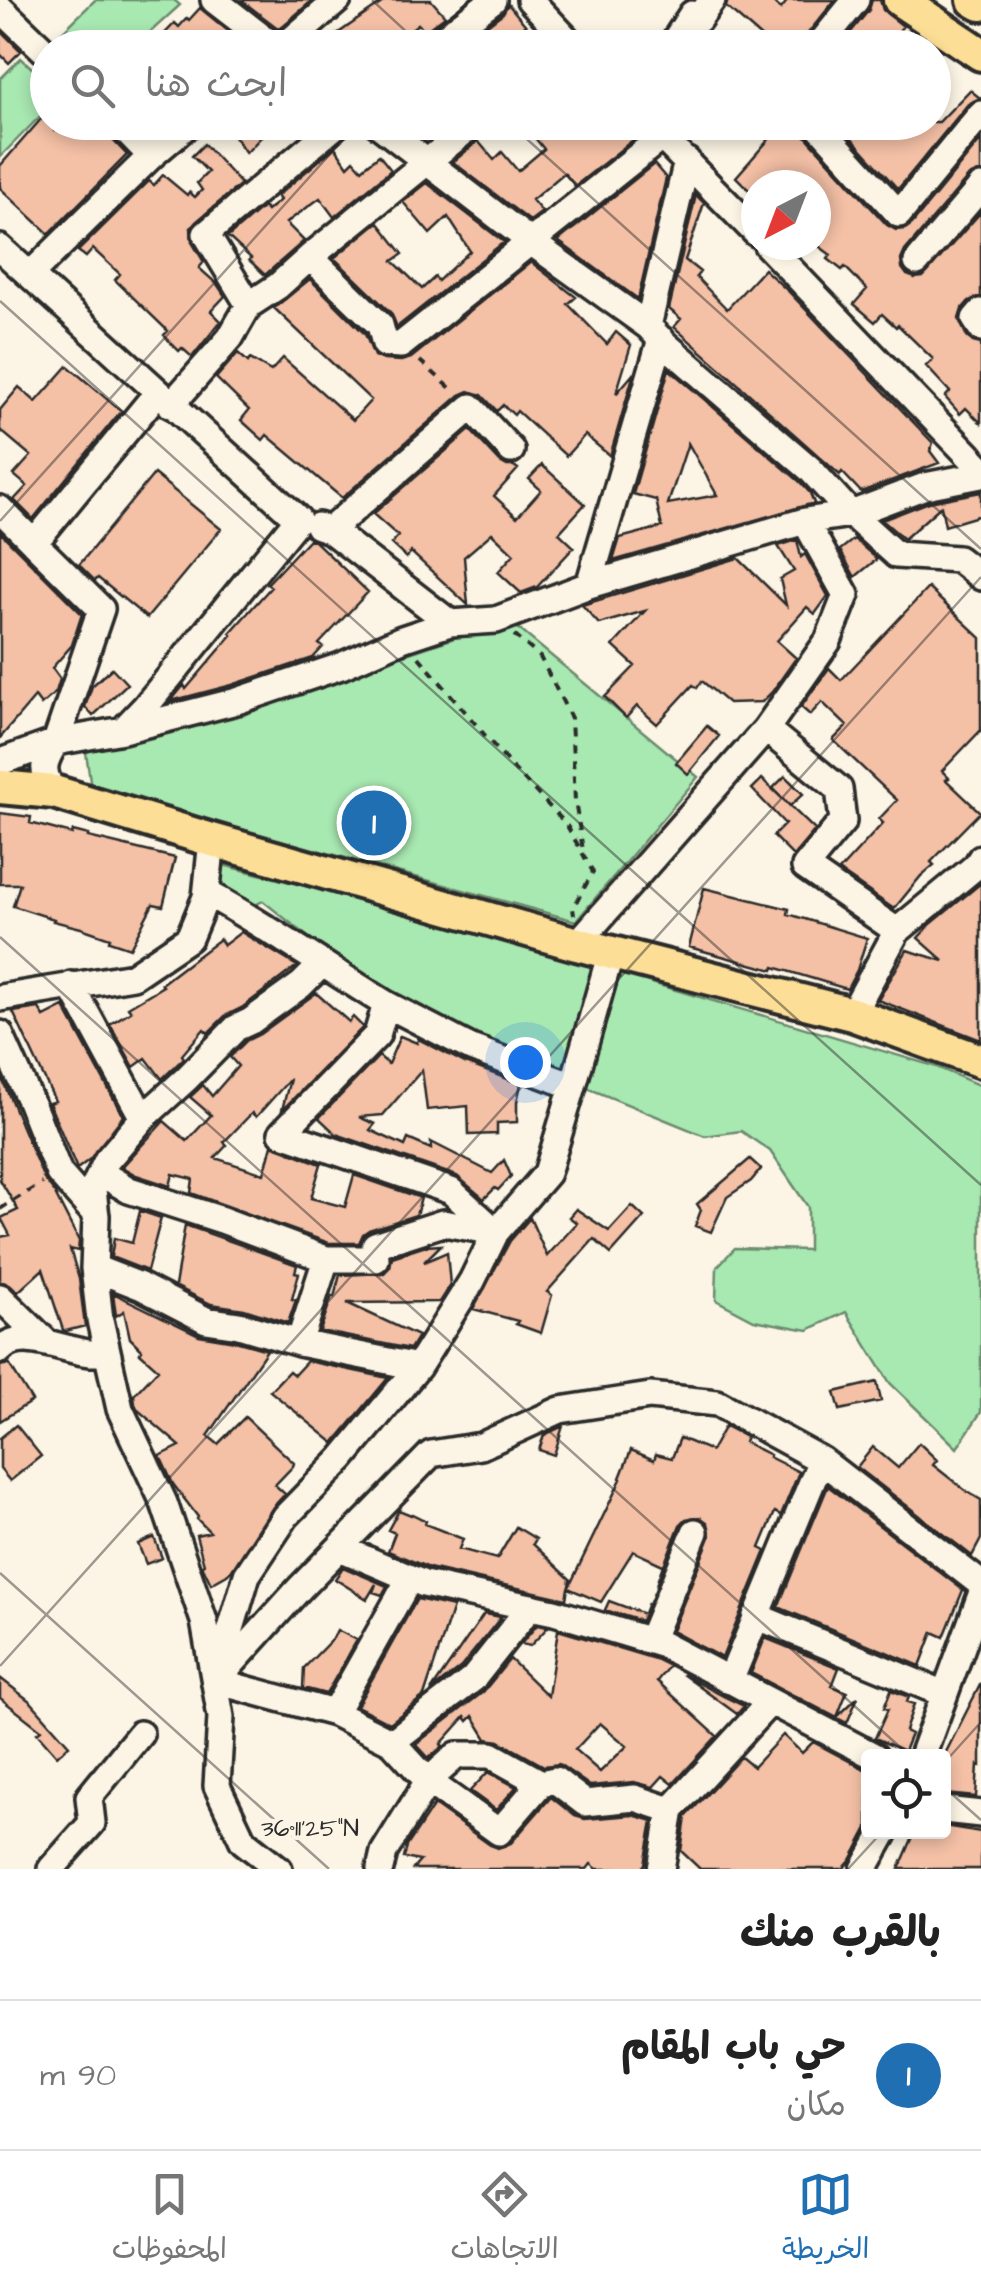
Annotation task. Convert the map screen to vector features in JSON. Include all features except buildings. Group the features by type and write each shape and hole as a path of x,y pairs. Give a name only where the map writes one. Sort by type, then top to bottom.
{"main road":[{"path":"900,0 945,30"},
{"path":"951,34 981,54"},
{"path":"0,787 54,792 577,944 852,1014 981,1061"}],"street":[{"path":"214,0 255,30"},
{"path":"301,30 338,0"},
{"path":"454,30 493,0"},
{"path":"530,0 557,30"},
{"path":"682,30 692,14 698,20 712,0"},
{"path":"832,30 856,0"},
{"path":"0,8 30,37"},
{"path":"832,140 900,214 981,114"},
{"path":"136,140 152,156"},
{"path":"30,275 171,140"},
{"path":"249,306 206,234 318,140"},
{"path":"398,140 654,333 810,470 896,555 958,559 981,578"},
{"path":"34,544 164,398 230,338 249,306 454,140"},
{"path":"310,258 380,325 386,344 401,345 530,242 643,140"},
{"path":"665,140 741,217"},
{"path":"589,586 654,333 687,161"},
{"path":"917,262 981,187"},
{"path":"0,248 298,519 330,530 450,623"},
{"path":"0,762 56,742 123,730 237,701 450,623 496,620 589,586 805,521 851,514 925,486 981,471 781,260"},
{"path":"981,312 975,320 981,328"},
{"path":"330,530 471,407 511,450"},
{"path":"0,510 101,609 56,742 44,760 46,779 54,792"},
{"path":"123,730 298,519"},
{"path":"577,944 766,730 828,641 846,595 805,521"},
{"path":"766,730 840,789 843,822 805,867 897,932"},
{"path":"0,998 133,976 189,938 207,893 212,840"},
{"path":"852,1014 897,932 981,858"},
{"path":"207,893 386,1004 471,1048 573,1086"},
{"path":"216,1680 247,1575 286,1516 342,1459 418,1367 472,1282 496,1232 547,1173 611,952"},
{"path":"278,1869 243,1841 217,1786 220,1717 204,1621 164,1503 120,1409 100,1320 94,1268 93,1189 106,1160 143,1118 236,1028 301,985 321,964"},
{"path":"70,985 143,1118"},
{"path":"386,1004 377,1035 282,1133 451,1191 496,1232"},
{"path":"0,1034 58,1173 96,1215"},
{"path":"101,1173 130,1190 326,1259 376,1259 375,1245 443,1223 496,1232"},
{"path":"298,1342 326,1259"},
{"path":"94,1268 140,1286 206,1320 418,1367"},
{"path":"0,1296 47,1343"},
{"path":"0,1350 6,1344 32,1340 92,1353 107,1351"},
{"path":"216,1680 432,1454 481,1446 560,1410 650,1396 717,1404 821,1460 981,1584"},
{"path":"730,1681 821,1460"},
{"path":"650,1641 694,1532"},
{"path":"340,1548 424,1584 530,1607 661,1644 861,1749"},
{"path":"334,1714 410,1578"},
{"path":"924,1749 944,1694 975,1630 981,1596"},
{"path":"392,1742 473,1679 530,1607"},
{"path":"756,1616 944,1694"},
{"path":"216,1680 334,1714 392,1742 428,1781 499,1832 541,1783 555,1780 586,1803 634,1798 671,1810"},
{"path":"661,1869 671,1810 770,1702"},
{"path":"51,1869 92,1823 89,1797 140,1734"},
{"path":"380,1869 384,1852 428,1781 457,1755 491,1755 541,1783"},
{"path":"951,1811 981,1814"},
{"path":"864,1869 881,1839"}],"path":[{"path":"401,345 471,407"},
{"path":"496,620 540,657 571,718 575,801 584,855"},
{"path":"402,639 566,824 584,855 593,872 573,908 577,944"},
{"path":"0,1209 58,1173"}],"green space":[{"path":"95,0 174,0 180,5 153,30 64,30"},
{"path":"21,58 30,66 30,126 0,157 0,79"},
{"path":"508,620 698,777 576,921 91,788 86,752 254,705"},
{"path":"223,865 670,988 937,1067 981,1086 981,1412 957,1448 890,1383 846,1312 808,1330 754,1320 716,1300 717,1267 735,1248 808,1250 808,1207 770,1151 741,1131 705,1136 472,1041 372,988 263,901 253,906 216,880"}],"place":[{"name":"حي باب المقام","path":"374,823"}]}
